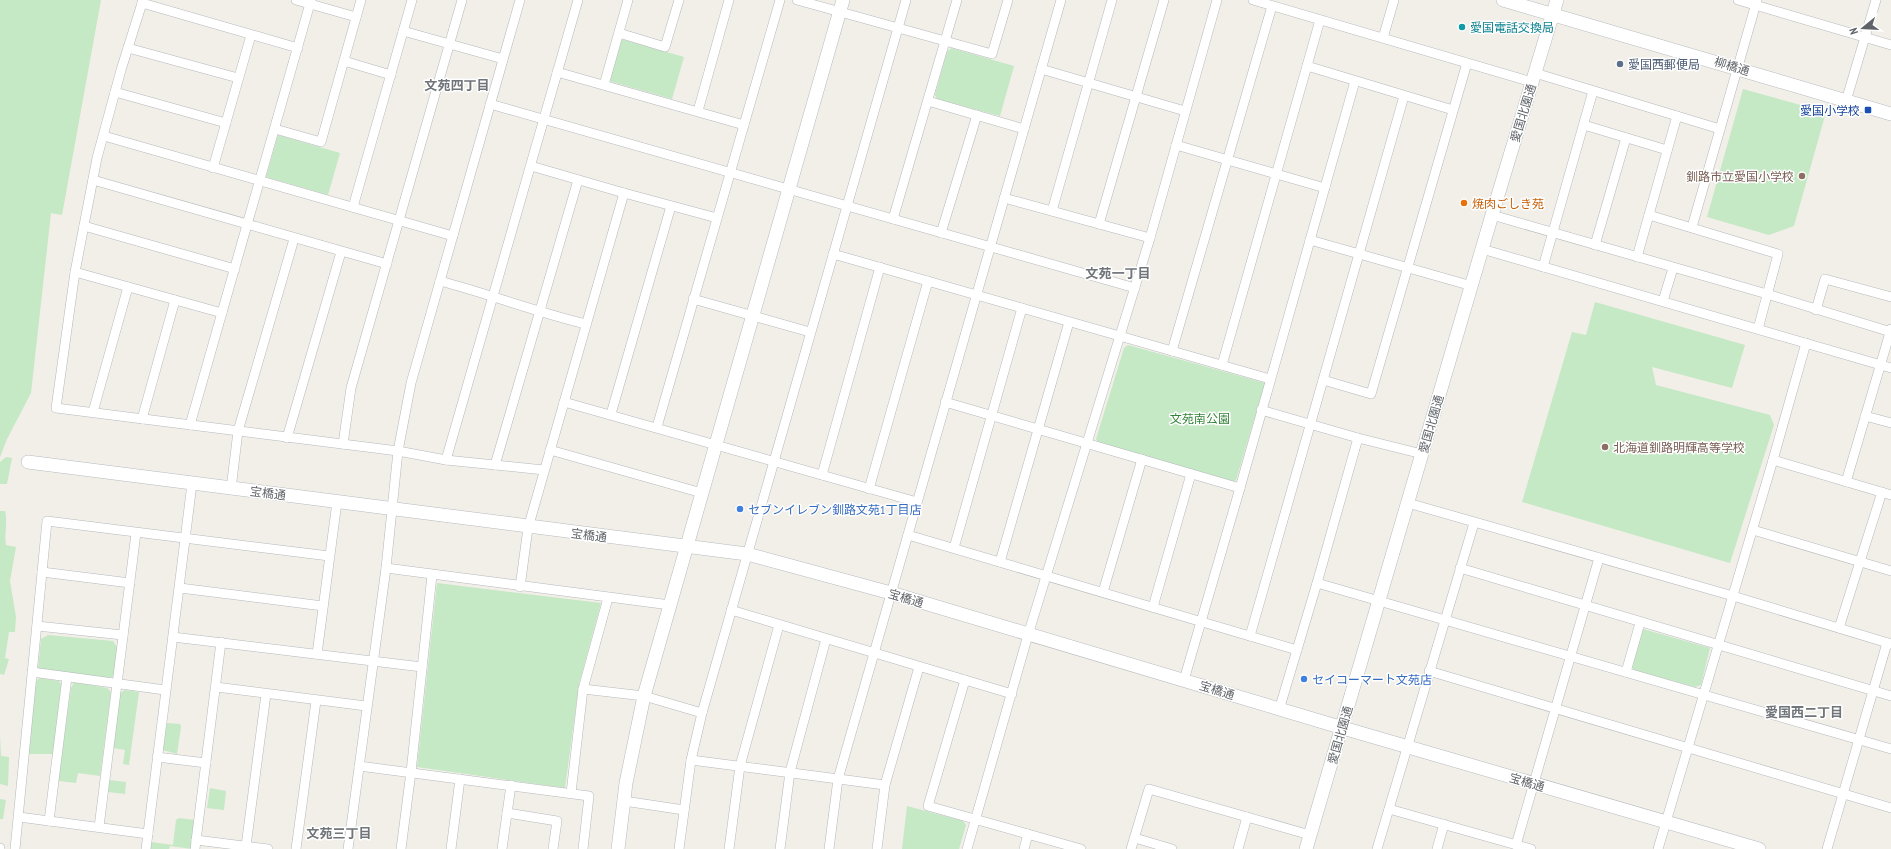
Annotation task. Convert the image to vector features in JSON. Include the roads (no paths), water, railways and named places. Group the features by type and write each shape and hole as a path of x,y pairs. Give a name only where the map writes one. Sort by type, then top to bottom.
{"street":[{"path":"296,0 311,2 356,17"},
{"path":"275,129 321,142 361,0"},
{"path":"353,207 412,0"},
{"path":"344,444 351,388 462,0"},
{"path":"348,849 366,706 374,661 386,568 398,451 411,383 520,0"},
{"path":"446,460 578,0"},
{"path":"604,85 628,0"},
{"path":"619,33 666,47 679,0"},
{"path":"698,112 729,0"},
{"path":"657,427 780,0"},
{"path":"797,0 841,6 898,28 992,54 1008,0"},
{"path":"679,849 691,760 702,713 906,0"},
{"path":"894,219 957,0"},
{"path":"829,849 838,779 1061,0"},
{"path":"1052,211 1112,0"},
{"path":"1099,224 1164,0"},
{"path":"967,849 1028,635 1150,238 1217,0"},
{"path":"1253,0 1467,64 1593,91 1720,129"},
{"path":"1382,38 1394,0"},
{"name":"柳橋通","path":"1503,0 1891,114"},
{"name":"愛国北園通","path":"1306,849 1343,728 1492,215 1557,0"},
{"path":"1738,0 1757,3 1891,45"},
{"path":"1846,101 1876,0"},
{"path":"298,48 143,2 115,92 93,180 75,272 56,408 398,451 446,460 544,470"},
{"path":"190,425 311,2"},
{"path":"1692,227 1757,3"},
{"path":"618,849 626,783 644,696 841,6"},
{"path":"1172,351 1272,6"},
{"path":"1222,365 1320,20"},
{"path":"403,31 503,59"},
{"path":"213,168 251,34"},
{"path":"128,48 238,78"},
{"path":"344,61 391,75"},
{"path":"1323,380 1371,394 1467,64"},
{"path":"1307,66 1453,110"},
{"path":"1041,69 1185,111"},
{"path":"557,72 744,124"},
{"path":"1184,680 1355,81"},
{"path":"1543,267 1593,91"},
{"path":"115,92 226,123"},
{"path":"1250,636 1404,96"},
{"path":"928,101 1024,129"},
{"path":"490,104 1135,288"},
{"path":"941,233 977,115"},
{"path":"1637,257 1677,116"},
{"path":"1584,125 1667,150"},
{"path":"104,136 453,236"},
{"path":"1595,245 1626,138"},
{"path":"1176,145 1325,188"},
{"path":"531,166 717,218"},
{"path":"93,180 247,226 387,264"},
{"path":"495,465 578,180"},
{"path":"520,587 528,528 624,193"},
{"path":"1004,198 1150,238"},
{"path":"611,414 671,206"},
{"path":"1492,215 1891,331 1846,482"},
{"path":"1649,215 1778,254 1758,329"},
{"path":"84,226 235,269"},
{"path":"231,488 238,431 294,239"},
{"path":"1310,240 1472,286"},
{"path":"1482,249 1891,368"},
{"path":"287,438 341,252"},
{"path":"833,254 1270,379"},
{"path":"822,475 880,267"},
{"path":"1663,301 1673,268"},
{"path":"75,272 222,313"},
{"path":"1816,310 1825,279 1891,297"},
{"path":"440,281 494,296 540,313 586,324"},
{"path":"869,489 928,281"},
{"path":"93,412 128,287"},
{"path":"694,299 810,332"},
{"path":"142,419 175,300"},
{"path":"954,548 1022,308"},
{"path":"1000,562 1069,322"},
{"path":"1658,849 1753,530 1806,343"},
{"path":"564,402 657,427 917,502"},
{"path":"945,402 1240,488"},
{"path":"1261,410 1358,438 1422,454"},
{"path":"1866,416 1891,424"},
{"path":"1279,710 1358,438"},
{"path":"550,450 702,493"},
{"path":"1103,592 1142,459"},
{"path":"1773,460 1891,495"},
{"name":"宝橋通","path":"28,462 528,528 747,554 891,593 1028,635 1184,680 1279,710 1760,849"},
{"path":"1153,607 1192,474"},
{"path":"146,849 192,484"},
{"path":"1839,628 1882,492"},
{"path":"317,654 337,502"},
{"path":"1408,503 1733,596 1889,643 1873,691 1827,849"},
{"path":"15,849 47,521 329,556"},
{"path":"1377,849 1474,523"},
{"path":"1753,530 1891,571"},
{"path":"99,827 136,533"},
{"path":"908,535 1297,650"},
{"path":"1516,845 1599,558"},
{"path":"386,568 520,587 670,605"},
{"path":"1460,568 1891,696"},
{"path":"42,572 130,583"},
{"path":"401,849 411,772 432,575"},
{"path":"1317,583 1891,749"},
{"path":"180,588 323,606"},
{"path":"570,793 583,689 608,598"},
{"path":"731,610 1012,694"},
{"path":"1626,672 1640,622"},
{"path":"729,849 740,766 779,624"},
{"path":"37,626 123,636"},
{"path":"173,637 422,668"},
{"path":"780,849 790,772 826,639"},
{"path":"221,642 196,844 246,846 268,849"},
{"path":"877,849 885,785 919,666"},
{"path":"1429,671 1687,749 1891,808"},
{"path":"32,672 165,690"},
{"path":"49,821 68,677"},
{"path":"965,680 928,806 1079,849"},
{"path":"216,687 316,701 366,706"},
{"path":"583,689 644,696 702,713"},
{"path":"246,846 266,694"},
{"path":"296,849 316,701"},
{"path":"157,757 206,763"},
{"path":"691,760 885,785"},
{"path":"359,766 589,796 583,849"},
{"path":"451,849 460,779"},
{"path":"502,849 511,785"},
{"path":"1131,849 1149,789 1310,835"},
{"path":"624,801 684,810"},
{"path":"1389,809 1531,849"},
{"path":"507,813 556,820 553,849"},
{"path":"19,817 148,834"},
{"path":"1238,849 1247,817"},
{"path":"1437,849 1444,824"},
{"path":"1024,849 1028,834"},
{"path":"1135,838 1172,849"}],"place":[{"name":"愛国電話交換局","path":"1462,27"},
{"name":"愛国西郵便局","path":"1620,64"},
{"name":"愛国小学校","path":"1868,110"},
{"name":"釧路市立愛国小学校","path":"1802,176"},
{"name":"焼肉ごしき苑","path":"1464,203"},
{"name":"北海道釧路明輝高等学校","path":"1605,447"},
{"name":"セブンイレブン釧路文苑1丁目店","path":"740,509"},
{"name":"セイコーマート文苑店","path":"1304,679"}],"district":[{"name":"文苑四丁目","path":"457,85"},
{"name":"文苑一丁目","path":"1118,273"},
{"name":"愛国西二丁目","path":"1804,712"},
{"name":"文苑三丁目","path":"339,833"}],"park label":[{"name":"文苑南公園","path":"1200,418"}]}
